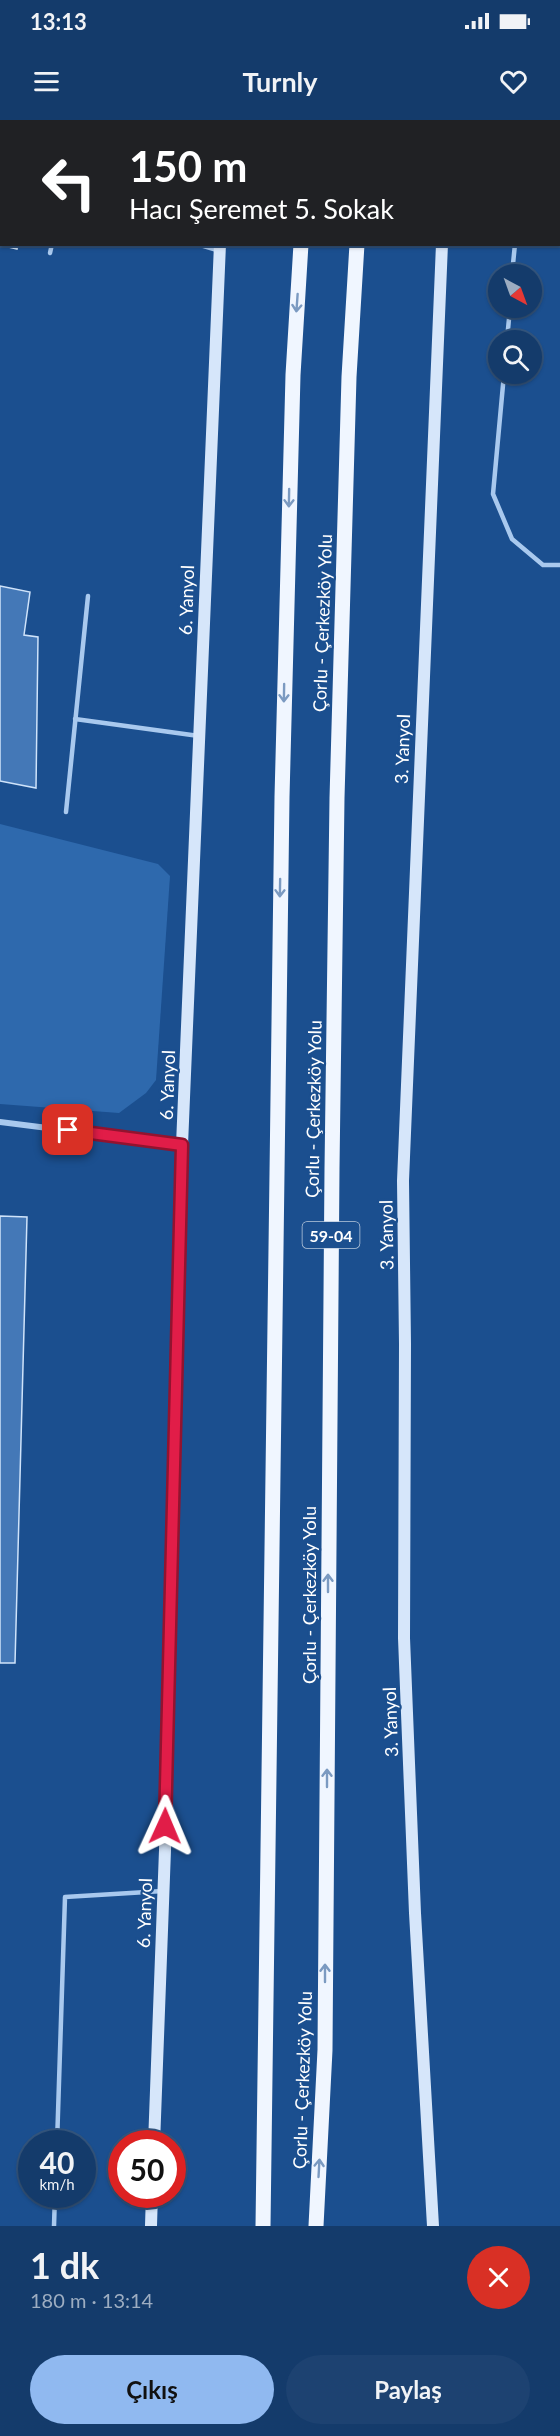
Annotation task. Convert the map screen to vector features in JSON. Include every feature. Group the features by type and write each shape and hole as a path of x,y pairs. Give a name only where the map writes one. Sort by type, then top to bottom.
{"main road":[{"name":"Çorlu - Çerkezköy Yolu","path":"263,2226 282,797 293,375 301,246"},
{"name":"Çorlu - Çerkezköy Yolu","path":"316,2225 325,2050 331,1181 337,810 349,377 357,246"},
{"name":"3. Yanyol","path":"433,2226 415,1913 404,1638 403,1182 442,246"},
{"name":"6. Yanyol","path":"154,2130 163,1891 182,1145 220,248"},
{"path":"151,2226 152,2208"}],"street":[{"path":"0,1122 182,1145"}],"lane":[{"path":"50,253 52,246"},
{"path":"513,264 515,246"},
{"path":"503,384 493,494 512,539 543,565 560,565"},
{"path":"66,812 88,596"},
{"path":"75,719 199,736"},
{"path":"57,2130 65,1897 163,1891"},
{"path":"54,2226 55,2208"}],"shaded area":[{"path":"0,824 158,864 170,876 156,1080 146,1093 119,1113 0,1104"}],"building":[{"path":"0,586 30,592 24,635 38,637 36,788 0,781"},
{"path":"0,1216 27,1217 15,1663 0,1663"}],"route":[{"path":"68,1130 182,1145 165,1826"}]}
